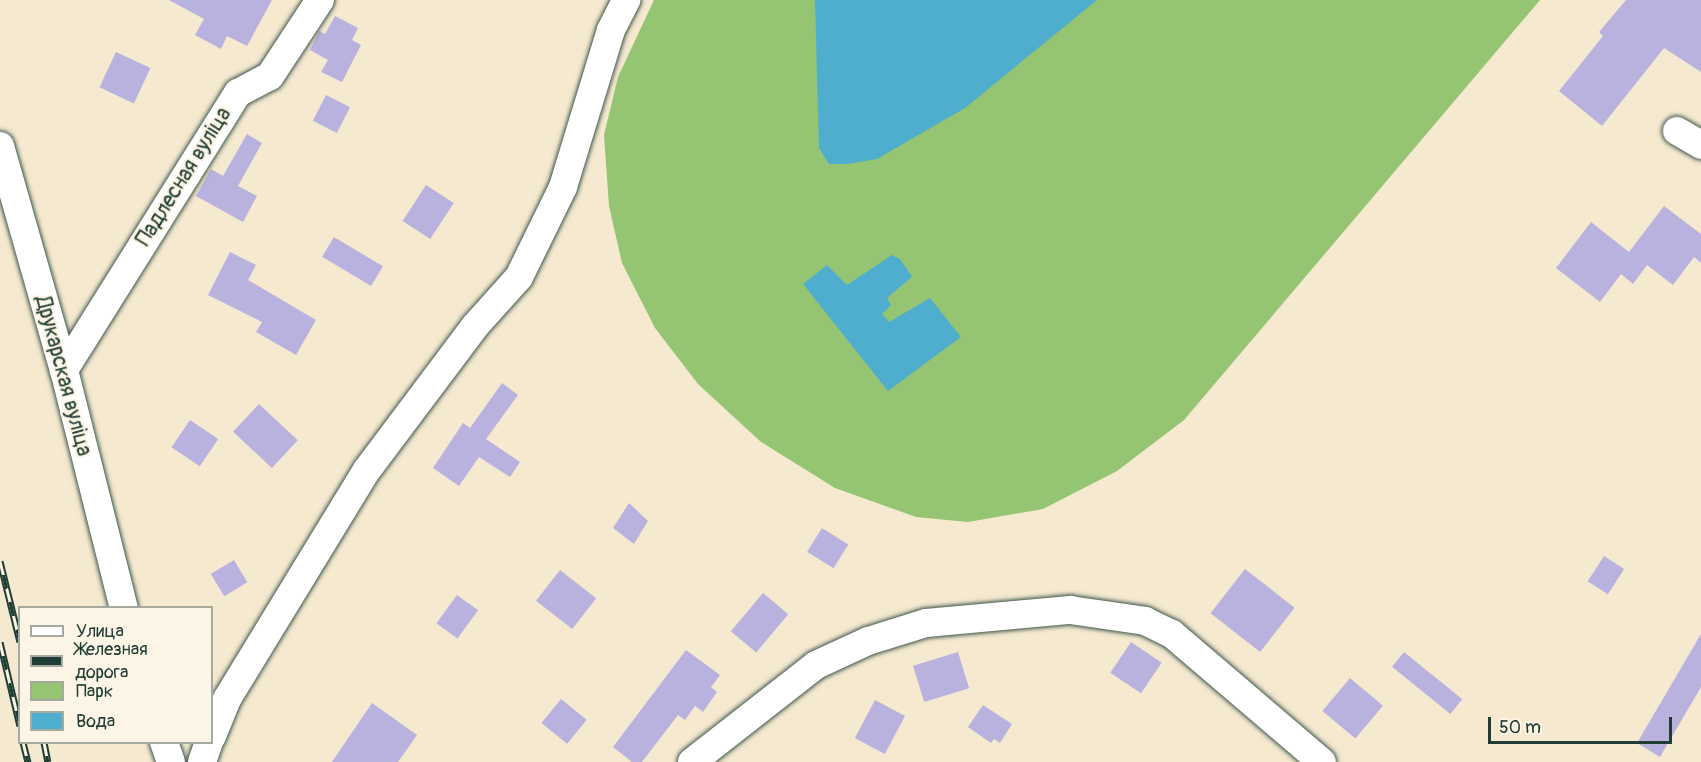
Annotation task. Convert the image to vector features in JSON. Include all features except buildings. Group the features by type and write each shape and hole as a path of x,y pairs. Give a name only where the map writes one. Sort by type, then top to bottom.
{"street":[{"name":"Падлесная вуліца","path":"64,370 238,93 270,76 320,0"},
{"path":"213,734 227,699 367,470 476,325 519,277 563,187 611,30 626,0"},
{"path":"1677,130 1701,145"},
{"name":"Друкарская вуліца","path":"0,146 64,370 123,606"},
{"path":"692,762 816,665 868,641 926,623 1070,610 1145,621 1172,634 1322,762"},
{"path":"165,744 171,762"},
{"path":"202,762 207,744"}],"green space":[{"path":"654,0 1540,0 1184,420 1117,471 1043,509 968,522 916,517 835,488 761,442 698,384 655,328 622,263 609,206 604,135 618,77"}],"water":[{"path":"815,0 1097,0 965,108 877,159 848,164 829,164 819,148"},
{"path":"892,255 900,259 912,277 887,298 891,305 882,314 889,322 930,298 961,337 888,391 803,284 827,265 847,285"}],"railway":[{"path":"0,561 18,634"},
{"path":"0,642 18,718"},
{"path":"24,744 28,762"},
{"path":"44,744 48,762"}]}
